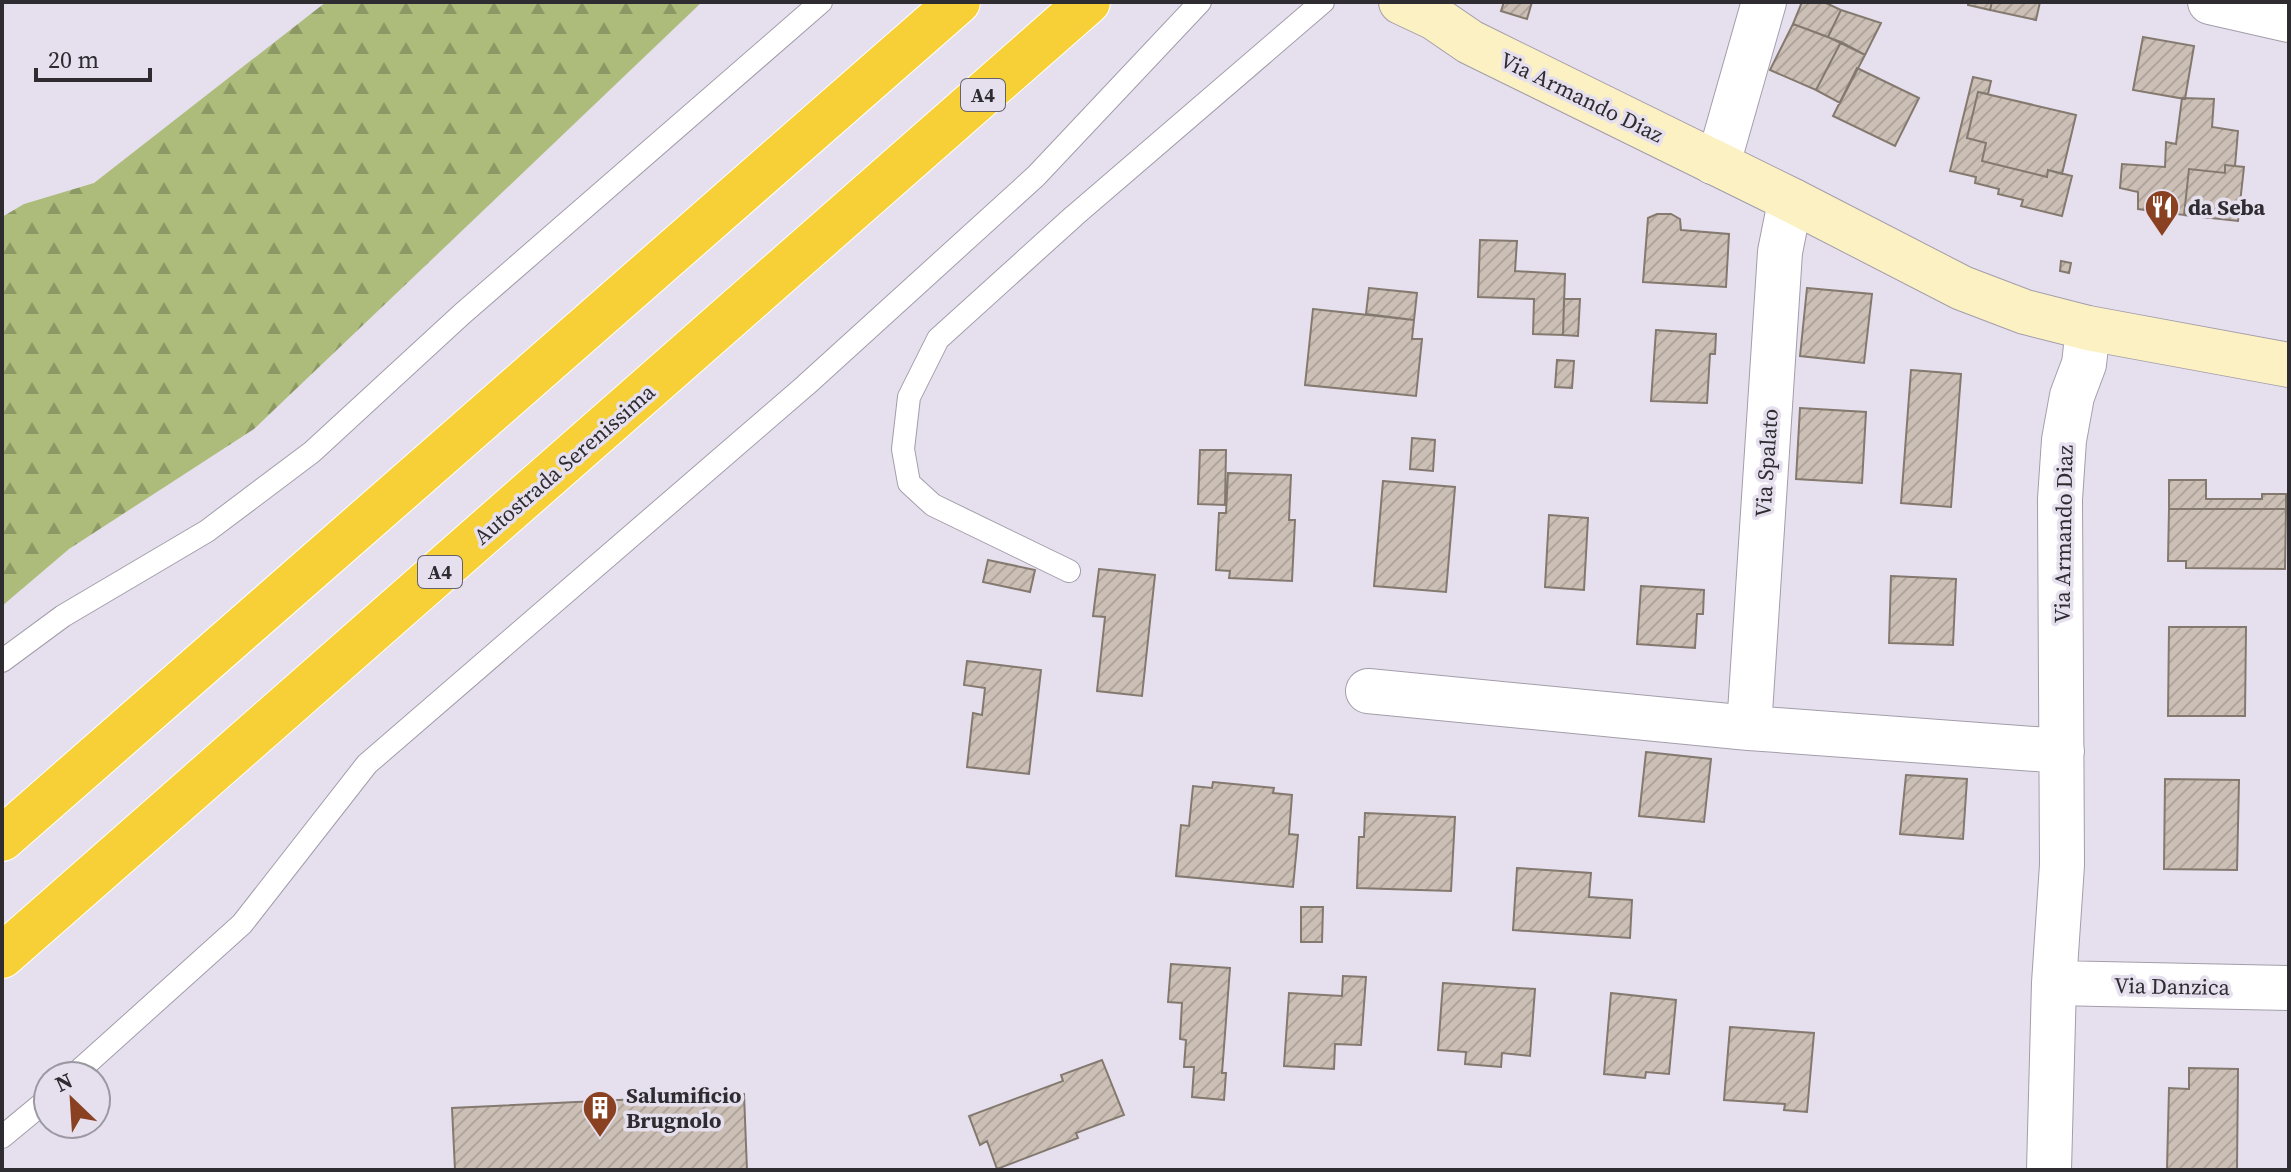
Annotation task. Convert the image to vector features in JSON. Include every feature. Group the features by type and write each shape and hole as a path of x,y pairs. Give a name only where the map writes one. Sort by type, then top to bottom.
{"highway":[{"path":"2,839 958,2"},
{"name":"Autostrada Serenissima","path":"2,956 1088,2"}],"street":[{"name":"Via Armando Diaz","path":"1401,2 1435,18 1470,42 1962,288 2025,312 2088,328 2084,364 2072,396 2064,440 2060,499 2062,865 2054,983 2049,1170"},
{"path":"1713,162 1723,146 1764,2"},
{"path":"2210,2 2274,12"},
{"name":"Via Spalato","path":"1749,728 1780,252 1793,201"},
{"path":"2088,328 2289,365"},
{"path":"1368,691 1749,728 2062,751"},
{"name":"Via Danzica","path":"2054,983 2289,988"}],"lane":[{"path":"2,661 63,616 207,531 312,452 462,314 821,2"},
{"path":"91,1060 242,924 367,764 806,385 1026,186 1200,2"},
{"path":"1069,571 933,505 909,483 903,449 909,397 938,339 1074,216 1323,2"},
{"path":"2,1137 32,1112"}],"green space":[{"path":"326,2 702,2 254,429 69,549 2,606 2,217 24,204 94,183"}],"building":[{"path":"1504,2 1532,2 1527,19 1501,11"},
{"path":"1802,2 1824,2 1841,10 1828,37 1793,24"},
{"path":"1968,2 1992,2 1990,10 1968,5"},
{"path":"1992,2 2040,2 2036,20 1990,10"},
{"path":"1841,10 1881,23 1865,55 1828,37"},
{"path":"1793,24 1841,42 1816,90 1770,70"},
{"path":"2143,37 2194,46 2185,99 2133,90"},
{"path":"1841,42 1865,55 1840,103 1816,90"},
{"path":"1857,68 1919,98 1895,146 1833,116"},
{"path":"1973,77 1991,81 1988,94 1978,92 1967,138 1986,143 1982,161 2047,177 2048,170 2072,176 2062,216 2021,206 2023,200 1998,194 1999,189 1975,183 1976,177 1950,171"},
{"path":"1978,92 2076,115 2062,174 2048,170 2047,177 1982,161 1986,143 1967,138"},
{"path":"2182,98 2214,99 2212,127 2238,131 2235,166 2225,165 2225,173 2189,169 2184,215 2138,209 2138,192 2120,188 2122,164 2165,167 2166,142 2176,144"},
{"path":"2225,165 2244,167 2238,221 2184,215 2189,169 2225,173"},
{"path":"1671,214 1680,219 1681,230 1729,234 1726,287 1643,282 1648,218"},
{"path":"1480,240 1517,241 1515,271 1565,274 1563,335 1533,334 1534,299 1478,297"},
{"path":"2061,261 2071,263 2069,273 2060,271"},
{"path":"1369,288 1417,293 1414,320 1366,314"},
{"path":"1807,288 1872,294 1864,363 1800,356"},
{"path":"1564,299 1580,299 1578,336 1563,335"},
{"path":"1313,309 1414,320 1412,339 1422,339 1416,396 1305,385"},
{"path":"1656,330 1716,334 1715,354 1710,354 1707,403 1651,401"},
{"path":"1557,360 1574,361 1572,388 1555,387"},
{"path":"1911,370 1961,374 1951,507 1901,503"},
{"path":"1800,408 1866,412 1862,483 1796,479"},
{"path":"1412,438 1435,440 1433,471 1410,469"},
{"path":"1200,450 1226,450 1225,505 1198,504"},
{"path":"1228,473 1291,475 1289,520 1295,520 1292,581 1229,578 1230,571 1216,570 1219,513 1226,513"},
{"path":"2169,480 2206,480 2206,499 2262,499 2262,494 2286,494 2286,509 2169,509"},
{"path":"1383,481 1455,487 1446,592 1374,586"},
{"path":"2169,509 2286,509 2285,569 2186,568 2186,561 2168,561"},
{"path":"1549,515 1588,518 1584,590 1545,587"},
{"path":"988,560 1035,570 1030,592 983,582"},
{"path":"1099,569 1155,575 1142,696 1097,691 1105,617 1093,616"},
{"path":"1891,576 1956,579 1953,645 1889,643"},
{"path":"1641,586 1704,590 1703,614 1697,614 1695,648 1637,644"},
{"path":"2169,627 2246,627 2245,716 2168,716"},
{"path":"967,661 1041,670 1029,774 967,767 973,713 982,715 985,688 964,685"},
{"path":"1646,752 1711,759 1704,822 1639,816"},
{"path":"1906,775 1967,779 1963,839 1900,834"},
{"path":"2165,779 2239,780 2237,870 2164,869"},
{"path":"1213,782 1274,788 1273,793 1292,795 1289,834 1298,835 1293,887 1176,876 1181,825 1189,826 1193,786 1212,788"},
{"path":"1365,813 1455,817 1451,891 1357,888 1359,837 1364,837"},
{"path":"1517,868 1591,873 1589,897 1632,900 1630,938 1513,930"},
{"path":"1301,907 1323,907 1322,942 1301,942"},
{"path":"1171,964 1230,968 1222,1073 1226,1073 1224,1100 1192,1097 1194,1067 1184,1067 1186,1040 1180,1039 1182,1003 1168,1002"},
{"path":"1343,976 1366,977 1361,1045 1335,1044 1334,1069 1284,1066 1289,993 1342,996"},
{"path":"1443,983 1535,989 1530,1056 1502,1053 1501,1067 1465,1064 1466,1052 1438,1050"},
{"path":"1611,993 1676,1000 1669,1074 1646,1072 1645,1078 1604,1074"},
{"path":"1730,1027 1814,1033 1807,1112 1784,1110 1785,1104 1724,1100"},
{"path":"1102,1060 1124,1115 1076,1133 1078,1138 997,1169 987,1141 980,1145 969,1116 1063,1081 1061,1075"},
{"path":"2189,1068 2238,1069 2237,1170 2167,1170 2169,1088 2189,1089"},
{"name":"Salumificio Brugnolo","path":"744,1094 747,1170 455,1170 452,1108"}],"place":[{"name":"da Seba","path":"2162,238"},
{"name":"Salumificio Brugnolo","path":"600,1139"}]}
